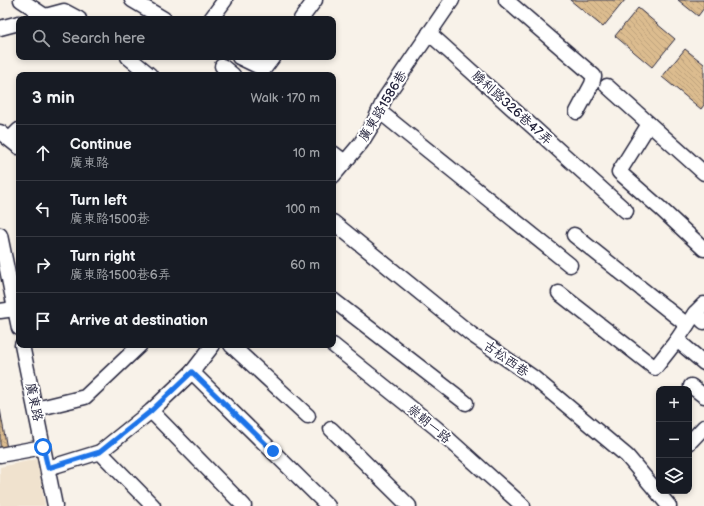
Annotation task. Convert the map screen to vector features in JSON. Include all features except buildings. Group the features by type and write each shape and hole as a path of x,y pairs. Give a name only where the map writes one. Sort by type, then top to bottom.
{"street":[{"path":"21,0 38,16"},
{"path":"132,0 159,16"},
{"path":"213,16 225,0"},
{"path":"303,16 315,0"},
{"path":"429,33 452,0"},
{"path":"506,0 594,76 592,84 577,112"},
{"path":"47,16 64,11 73,16"},
{"path":"0,28 16,24"},
{"name":"廣東路1586巷","path":"336,172 361,143 374,122 385,98 429,33"},
{"name":"勝利路326巷47弄","path":"429,33 626,210"},
{"path":"132,60 146,72"},
{"path":"245,60 264,69 271,60"},
{"path":"607,86 704,173"},
{"path":"379,111 570,265"},
{"path":"649,124 618,172 704,249"},
{"path":"336,155 345,162"},
{"name":"古松西巷","path":"336,224 471,334 534,378 627,456 669,506"},
{"path":"0,235 16,314"},
{"path":"574,235 687,325"},
{"path":"559,293 655,368 687,325 701,313"},
{"path":"336,302 466,403"},
{"path":"0,311 15,309"},
{"path":"677,340 704,363"},
{"name":"廣東路","path":"23,348 55,506"},
{"path":"36,410 85,397 137,348"},
{"path":"48,468 100,452 151,411 192,372 211,348"},
{"path":"234,348 308,416"},
{"name":"崇朝一路","path":"336,348 435,427 523,506"},
{"path":"192,372 328,506"},
{"path":"692,387 704,396"},
{"path":"151,411 244,506"},
{"path":"692,440 704,427"},
{"path":"331,429 409,506"},
{"path":"0,455 43,447"},
{"path":"100,452 153,506"}],"shaded area":[{"path":"37,459 45,506 0,506 0,467"}],"route":[{"path":"43,447 48,468 100,452 151,411 192,372 273,451"}]}
